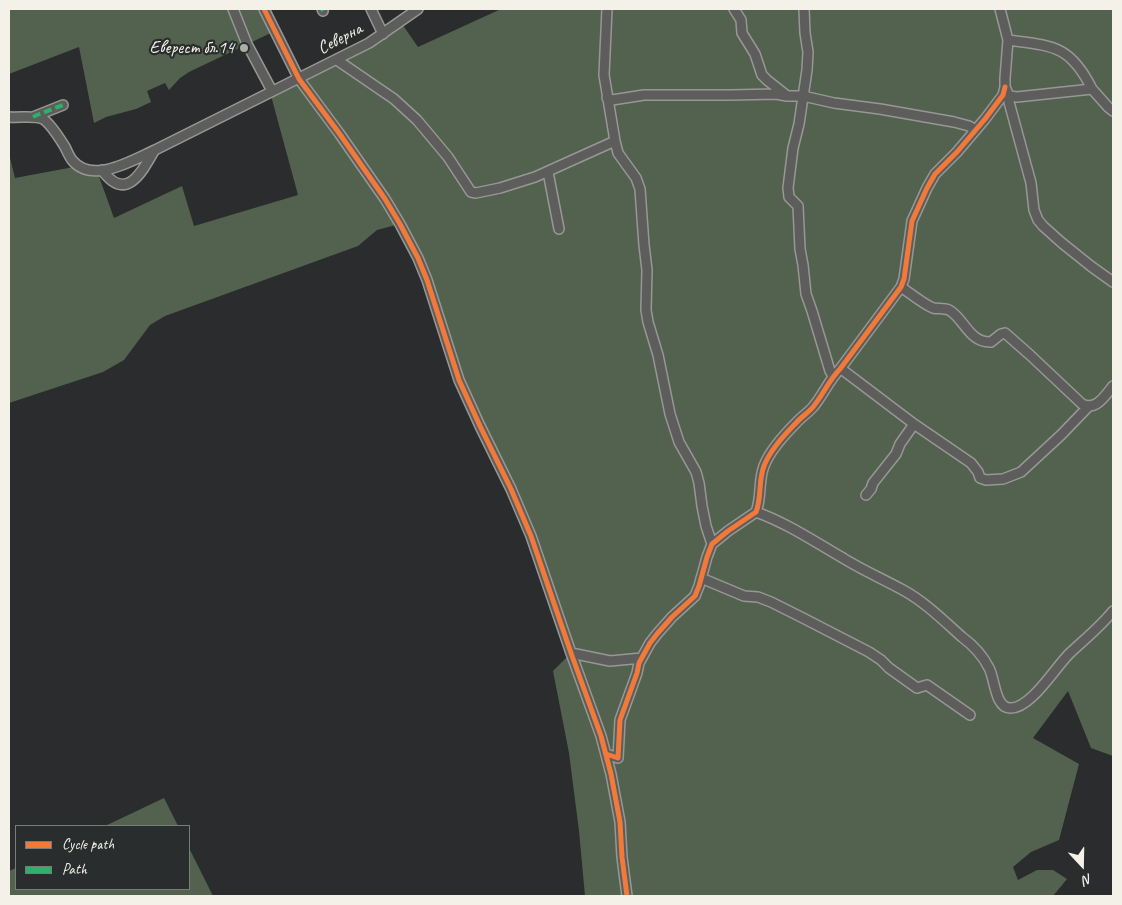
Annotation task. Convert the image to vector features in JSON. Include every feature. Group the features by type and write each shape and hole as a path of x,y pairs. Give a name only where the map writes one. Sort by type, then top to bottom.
{"street":[{"path":"233,9 247,44 272,91"},
{"path":"264,9 299,78 385,199 418,258 427,280 459,380 522,512 601,736 611,774 620,822 622,857 628,896"},
{"path":"371,9 383,34"},
{"name":"Северна","path":"102,170 125,164 337,60 370,43 418,9"},
{"path":"607,9 604,75 607,98 618,153 636,178 640,189 647,270 646,310 648,322 679,442 696,472 706,526 712,544"},
{"path":"734,9 741,20 742,33 755,54 762,74 787,96"},
{"path":"804,9 804,33 808,52 807,70 800,124 793,148 788,188 789,197 798,206 800,250 806,294 830,371 844,371 914,424 971,463 980,478 986,480 1003,479 1021,472 1088,407 1097,404 1113,386"},
{"path":"1000,9 1008,40 1006,93 1031,184 1034,210 1038,220 1062,243 1113,282"},
{"path":"1008,40 1047,45 1071,57 1092,90 1113,111"},
{"path":"337,60 394,99 417,120 448,157 471,192 476,193 500,188 535,177 615,141"},
{"path":"1006,93 1018,97 1092,90"},
{"path":"606,754 618,758 620,720 637,673 637,660 672,617 695,596 712,544 756,512 760,498 763,469 767,459 787,433 814,406 836,372 901,287 904,279 912,221 934,174 961,147 1006,93"},
{"path":"607,98 612,100 644,95 709,94 804,96 834,103 954,122 969,126 975,130"},
{"path":"33,117 63,105"},
{"path":"9,117 43,119 49,124 73,161 87,170 102,170 109,179 115,182 125,184 133,181 141,174 154,150"},
{"path":"548,172 559,229"},
{"path":"901,287 934,308 948,310 981,341 991,342 1005,333 1082,404 1088,407"},
{"path":"866,495 873,482 896,454 900,444 914,424"},
{"path":"756,512 789,526 849,562 904,590 939,615 972,645 982,657 990,669 998,700 1001,705 1009,709 1027,701 1039,690 1068,654 1103,624 1113,611"},
{"path":"700,578 744,596 758,597 797,614 869,652 917,688 927,684 970,715"},
{"path":"571,653 610,661 637,660"}],"green space":[{"path":"9,9 264,9 275,31 189,72 180,78 169,90 165,83 147,91 151,102 94,123 79,47 9,74"},
{"path":"501,9 1113,9 1113,756 1091,748 1068,691 1033,738 1079,764 1059,840 1031,852 1013,867 1018,880 1037,870 1053,870 1067,879 1053,896 585,896 569,753 553,671 571,653 531,536 480,426 443,326 400,224 377,230 358,246 165,316 150,325 124,360 103,372 9,403 9,154 15,178 79,166 97,171 114,218 182,186 194,226 298,195 270,92 400,21 418,47"},
{"path":"164,798 178,825 107,825"},
{"path":"190,850 213,896 9,896 9,871 15,868 15,890 190,890"}],"marked path":[{"path":"33,117 63,105"}],"cycle path":[{"path":"264,9 299,79 385,199 418,258 427,280 459,380 511,489 531,536 601,736 611,774 620,822 627,896"},
{"path":"606,754 618,758 620,720 639,663 650,643 672,617 695,596 712,544 756,512 762,472 770,454 787,433 813,407 901,287 904,279 912,221 927,188 935,174 985,119 1003,95 1005,87"}],"place":[{"name":"Еверест бл.14","path":"244,48"}]}
